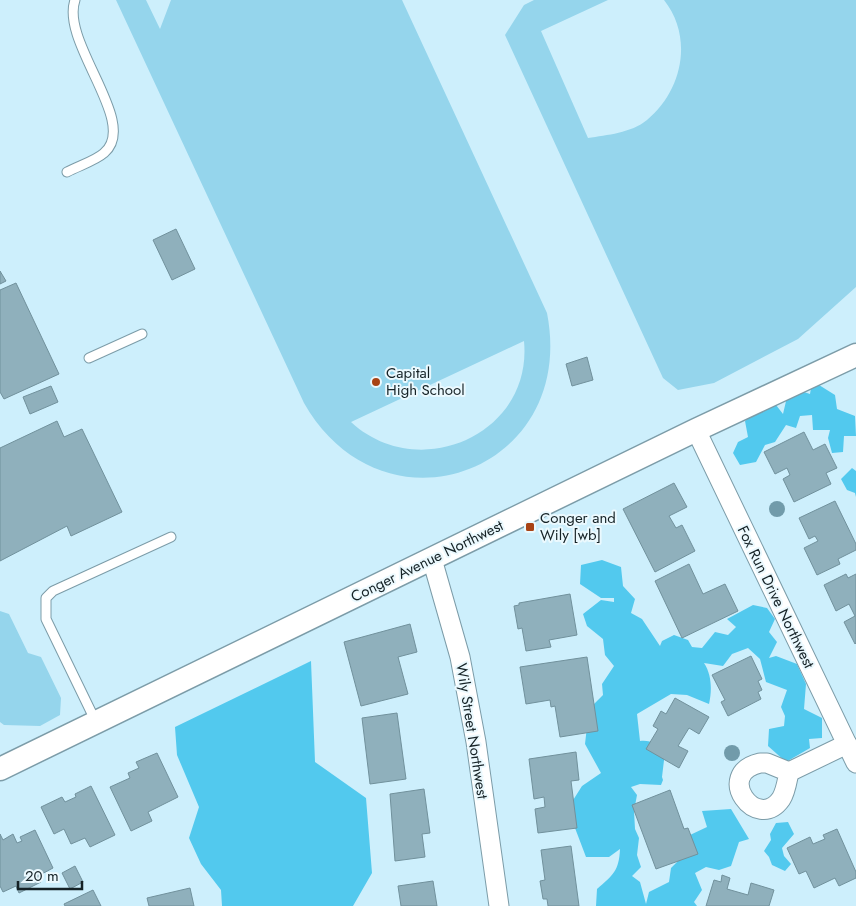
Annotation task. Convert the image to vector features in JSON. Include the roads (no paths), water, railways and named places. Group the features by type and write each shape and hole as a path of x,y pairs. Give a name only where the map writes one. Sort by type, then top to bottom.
{"street":[{"name":"Conger Avenue Northwest","path":"1,767 696,430 856,356"},
{"name":"Fox Run Drive Northwest","path":"696,430 856,763"},
{"name":"Wily Street Northwest","path":"432,559 460,657 476,742 499,906"},
{"path":"789,772 847,744"}],"lane":[{"path":"67,172 104,154 110,147 113,136 113,119 73,25 75,0"},
{"path":"89,358 142,334"},
{"path":"96,722 46,619 46,598 53,591 172,537"}],"place":[{"name":"Capital High School","path":"376,382"},
{"name":"Conger and Wily [wb]","path":"530,527"}]}
